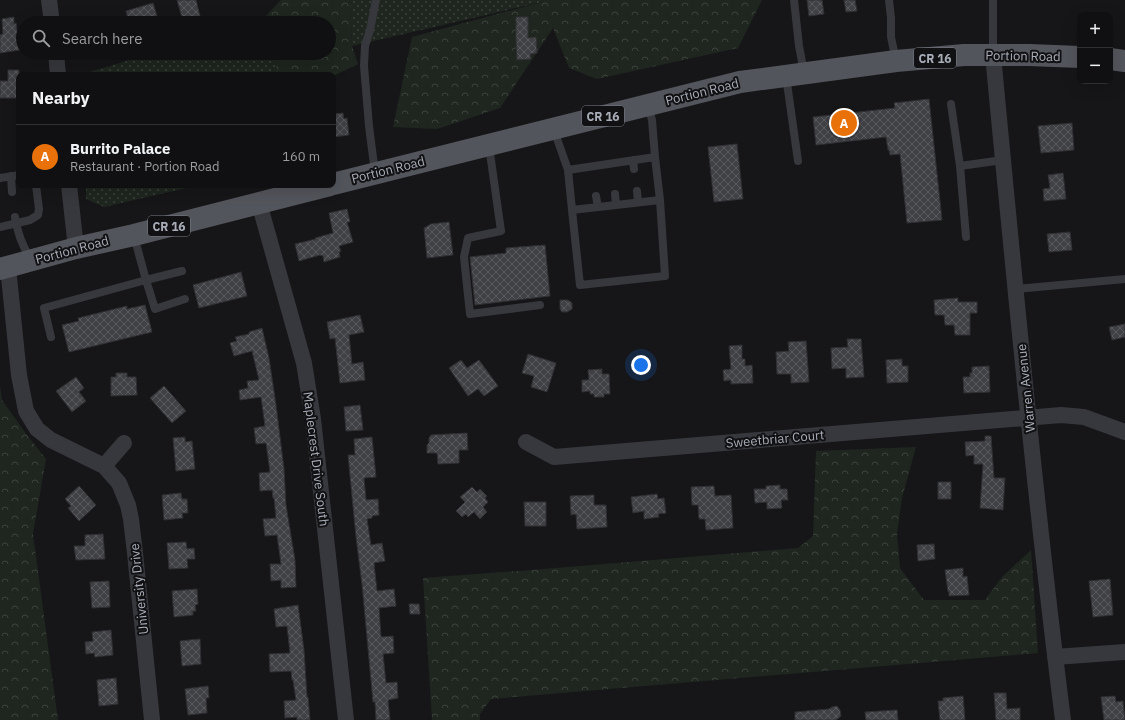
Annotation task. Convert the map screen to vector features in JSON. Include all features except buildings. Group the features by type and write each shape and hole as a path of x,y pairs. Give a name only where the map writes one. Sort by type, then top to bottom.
{"main road":[{"name":"Portion Road","path":"336,183 740,82 896,61 964,55 1077,57"},
{"path":"1113,59 1125,60"},
{"name":"Portion Road","path":"4,268 76,248 134,235 318,188"}],"street":[{"path":"49,0 51,16"},
{"name":"Warren Avenue","path":"993,55 1028,418 1063,720"},
{"path":"57,60 58,72"},
{"path":"69,188 76,248"},
{"name":"Maplecrest Drive South","path":"259,203 304,363 313,419 346,720"},
{"name":"University Drive","path":"4,268 19,375 26,411 37,429 51,440 104,466 119,483 128,505 131,519 152,720"},
{"name":"Sweetbriar Court","path":"526,442 554,457 1060,415 1084,417 1125,432"},
{"path":"104,466 124,443"},
{"path":"1055,657 1125,652"}],"lane":[{"path":"375,173 364,66 365,46 376,0"},
{"path":"794,0 799,46 795,74 798,161"},
{"path":"889,0 891,37 896,61"},
{"path":"993,0 993,55"},
{"path":"951,104 960,166 966,237"},
{"path":"553,129 568,170 580,285 665,276 660,200 652,120 648,105"},
{"path":"489,145 501,231 468,238 464,257 470,314 540,305"},
{"path":"568,170 592,170 634,165 655,157"},
{"path":"960,166 1003,160"},
{"path":"0,178 15,176 12,192"},
{"path":"0,226 16,220 30,220 38,215 39,209 36,188"},
{"path":"637,191 638,202"},
{"path":"615,194 616,205"},
{"path":"596,196 598,207"},
{"path":"572,210 660,200"},
{"path":"16,220 19,236 31,260"},
{"path":"134,235 155,309 185,299"},
{"path":"52,337 44,308 182,271"},
{"path":"1016,289 1125,279"}],"green space":[{"path":"281,0 350,0 352,46 358,64 336,75 336,72 279,72 273,60 336,60 336,16 266,16"},
{"path":"350,0 542,0 542,2 352,46"},
{"path":"542,0 762,0 738,48 597,79 569,68 553,28 500,108 437,129 393,127 412,37 542,2"},
{"path":"129,60 273,60 279,72 90,72"},
{"path":"86,188 186,188 104,207 86,199"},
{"path":"0,386 2,400 46,459 33,534 58,720 0,720"},
{"path":"916,447 902,498 897,534 900,568 924,600 985,600 1002,577 1031,550 1038,653 491,699 480,714 480,720 432,720 423,578 798,548 813,536 816,451"}],"place":[{"name":"Burrito Palace","path":"844,123"}]}
